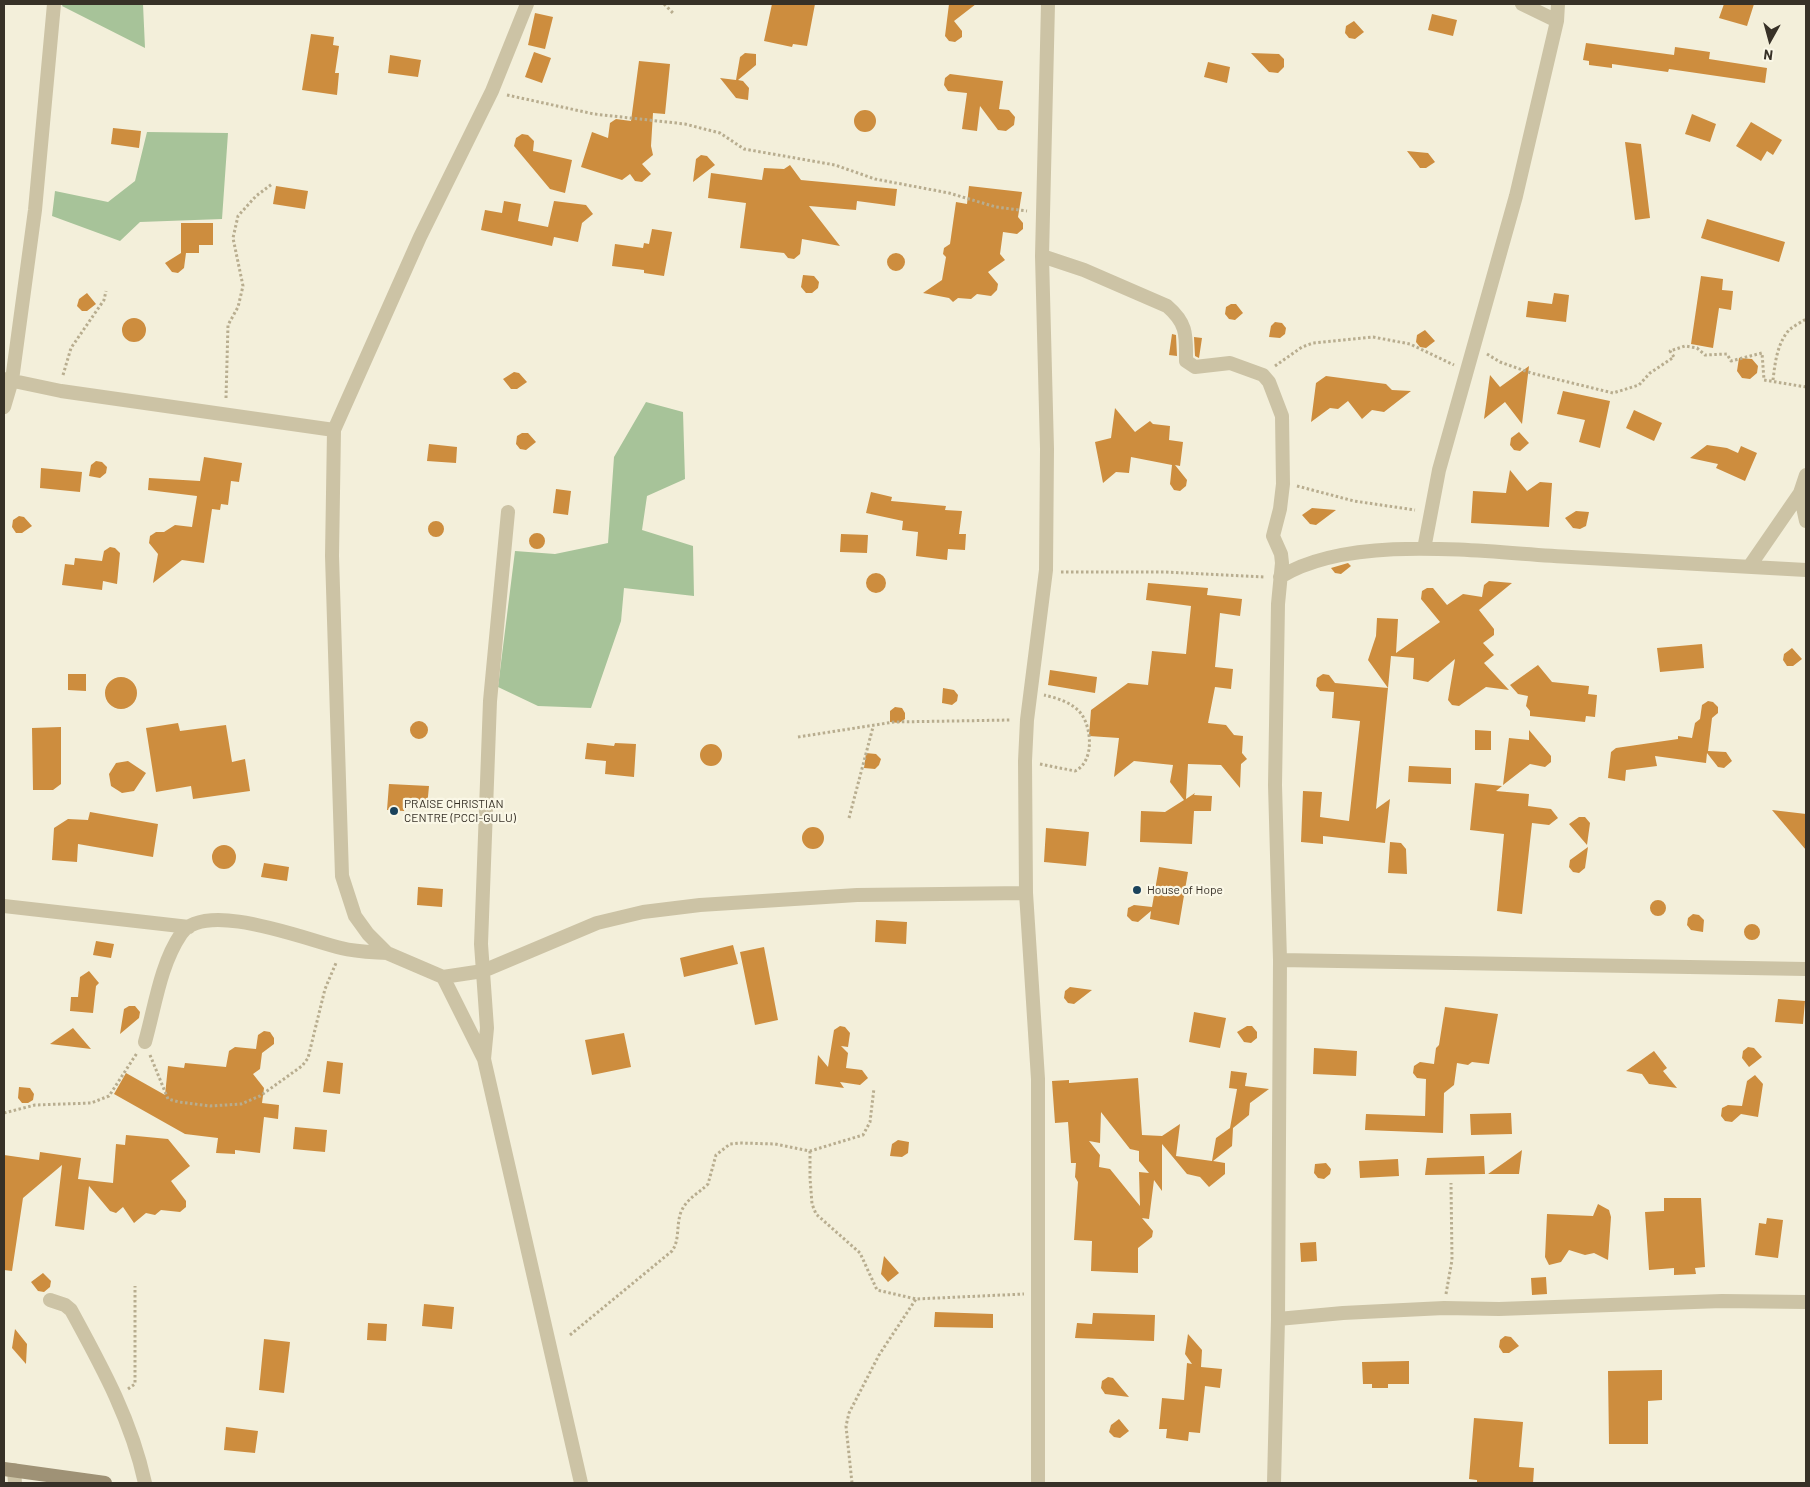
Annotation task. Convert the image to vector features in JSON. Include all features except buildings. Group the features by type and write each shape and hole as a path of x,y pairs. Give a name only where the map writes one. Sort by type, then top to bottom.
{"main road":[{"path":"11,1474 105,1483"}],"street":[{"path":"4,407 36,210 54,4"},
{"path":"387,953 368,934 355,916 342,876 332,556 334,430 420,237 492,92 526,4"},
{"path":"1038,1483 1038,1079 1026,893 1025,761 1027,720 1046,570 1042,213 1048,4"},
{"path":"1522,4 1557,21"},
{"path":"1424,549 1439,470 1518,188 1557,21 1558,4"},
{"path":"1042,256 1084,270 1167,306 1175,313 1186,331 1186,361 1195,367 1230,363 1263,375 1269,382 1282,416 1283,484 1280,509 1273,532 1273,538 1281,554 1278,604 1275,785 1280,960 1278,1319 1274,1483"},
{"path":"8,380 61,391 334,430"},
{"path":"1749,567 1800,492 1806,476"},
{"path":"1800,492 1806,520"},
{"path":"484,1059 486,1028 482,894 490,701 508,512"},
{"path":"1280,577 1312,561 1328,557 1424,549 1806,570"},
{"path":"145,1042 166,965 181,934 189,927 200,922 220,919 237,920 342,948 387,953 443,977 483,971 597,923 643,912 700,905 857,895 1026,893"},
{"path":"4,906 189,927"},
{"path":"1280,960 1806,969"},
{"path":"443,977 484,1059 581,1483"},
{"path":"50,1300 65,1305 71,1310 118,1397 137,1451 145,1483"},
{"path":"1278,1319 1343,1312 1444,1308 1499,1309 1722,1301 1806,1302"}],"path":[{"path":"664,4 674,14"},
{"path":"492,92 594,114 685,124 720,133 744,149 835,165 874,179 949,193 996,207 1042,213"},
{"path":"226,414 228,325 238,307 243,286 233,238 238,216 256,196 272,184"},
{"path":"61,391 62,377 71,348 104,300 106,291"},
{"path":"1773,380 1777,353 1782,342 1790,330 1806,319"},
{"path":"1263,375 1302,347 1327,341 1373,337 1410,344 1468,372"},
{"path":"1475,344 1500,362 1515,368 1613,393 1643,383 1650,373 1674,357 1670,350 1682,346 1697,348 1705,355 1727,354 1731,362 1762,353 1764,380 1806,387"},
{"path":"1283,484 1363,502 1431,512"},
{"path":"1046,570 1097,573 1164,572 1280,577"},
{"path":"1025,761 1075,771 1084,764 1088,754 1087,728 1082,715 1060,699 1031,691"},
{"path":"798,737 873,727 894,722 1027,720"},
{"path":"850,818 873,727"},
{"path":"145,1042 166,1096 172,1101 210,1106 244,1104 262,1095 302,1066 308,1058 325,989 342,948"},
{"path":"4,1113 35,1105 91,1103 109,1096 145,1042"},
{"path":"570,1335 672,1251 676,1245 681,1213 690,1197 708,1184 713,1162 721,1149 740,1142 775,1144 810,1151 863,1135 870,1122 874,1088"},
{"path":"810,1151 812,1204 816,1214 860,1253 877,1290 916,1299 1037,1293"},
{"path":"1444,1308 1452,1260 1451,1183"},
{"path":"118,1397 135,1384 135,1286"},
{"path":"852,1483 846,1426 849,1413 879,1355 916,1299"}],"green space":[{"path":"63,4 143,4 145,48 62,6"},
{"path":"147,132 228,133 222,219 140,222 120,241 52,216 55,191 108,202 135,181"},
{"path":"646,402 683,412 685,479 647,496 642,530 693,546 694,596 624,588 621,621 591,708 538,706 498,687 515,551 555,554 608,543 614,457"}],"place":[{"name":"PRAISE CHRISTIAN CENTRE (PCCI-GULU)","path":"394,811"},
{"name":"House of Hope","path":"1137,890"}]}
